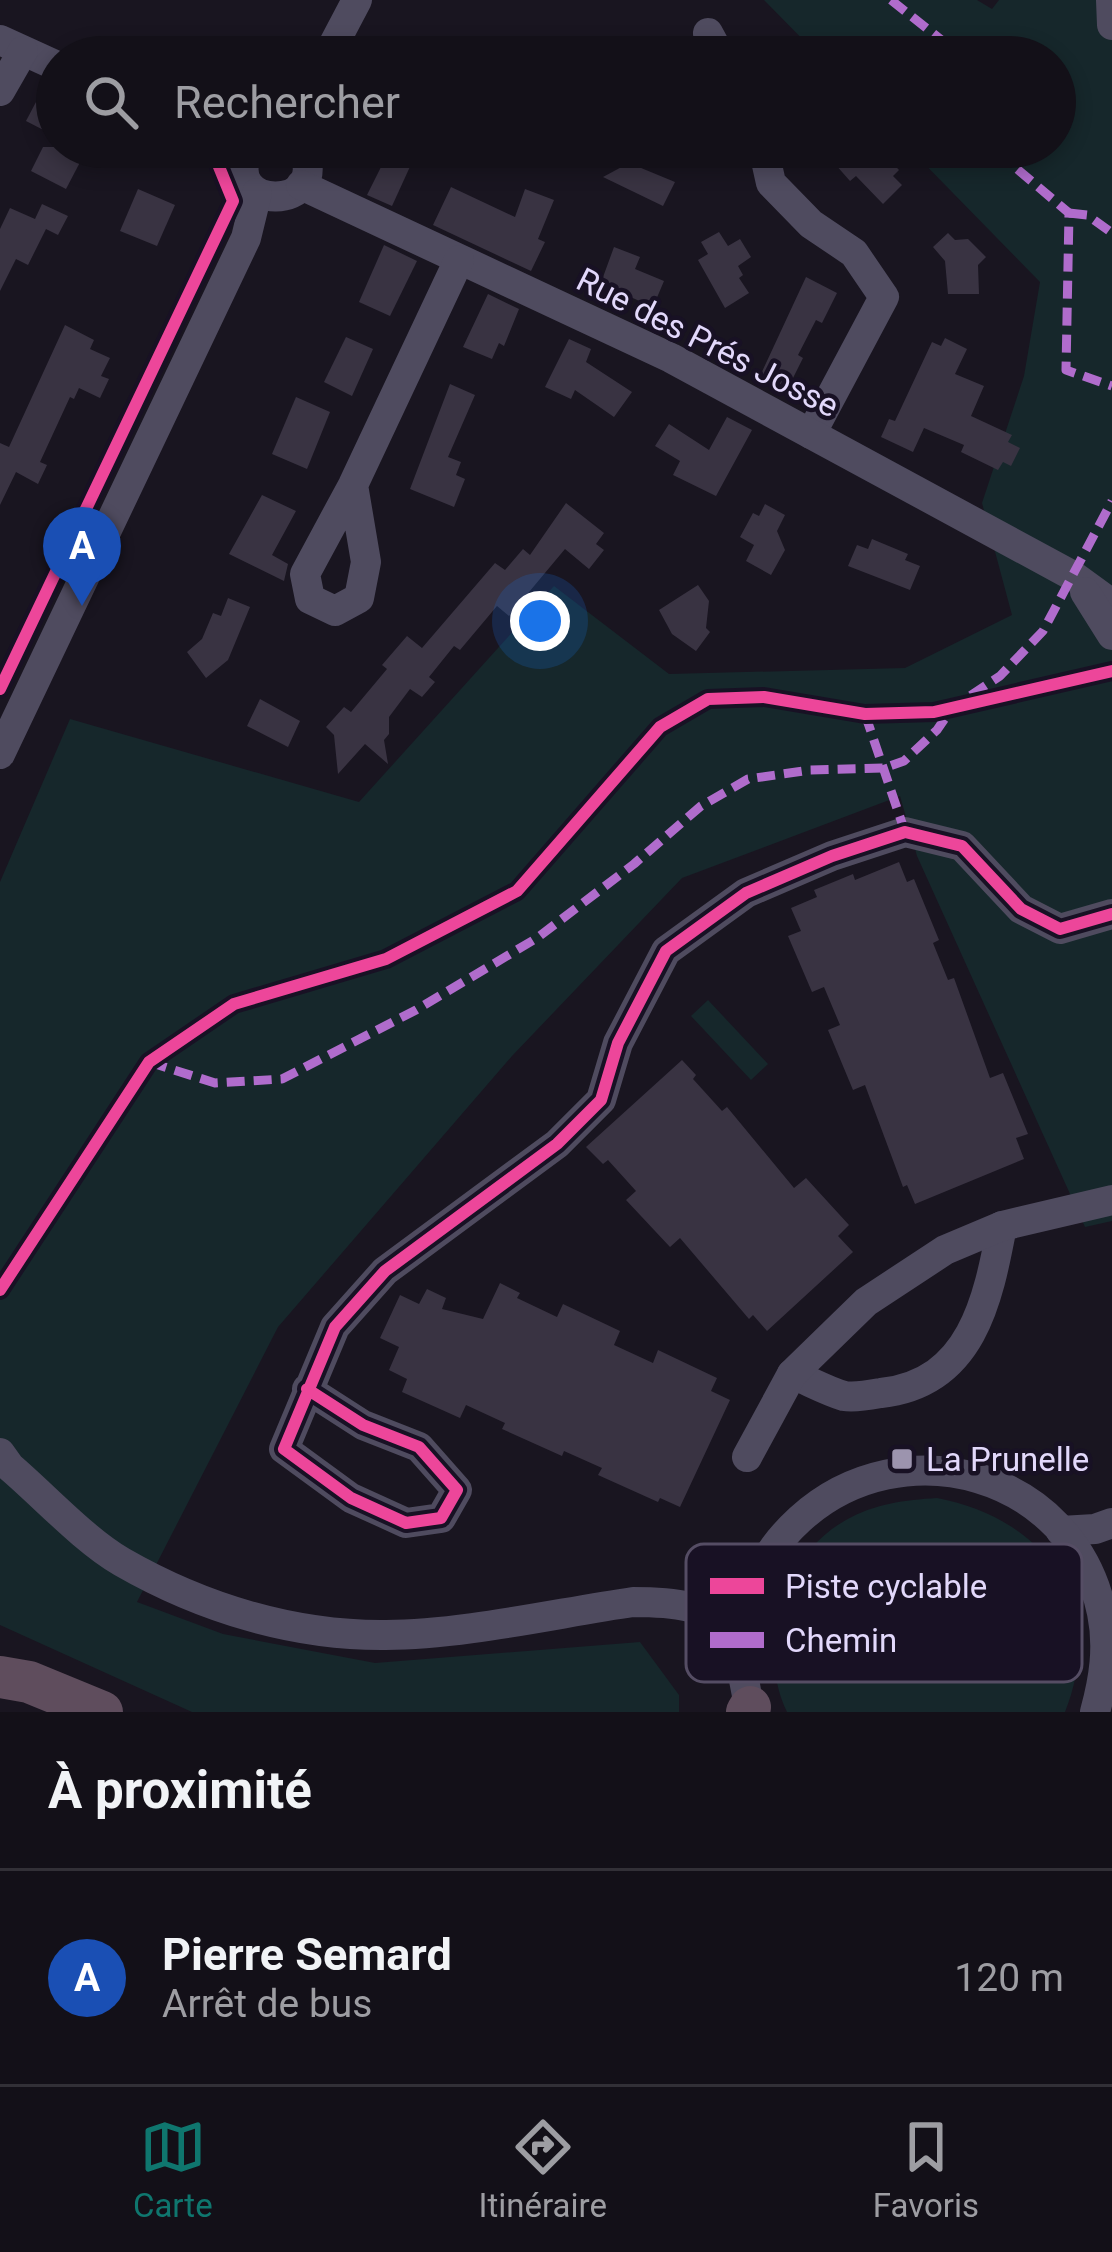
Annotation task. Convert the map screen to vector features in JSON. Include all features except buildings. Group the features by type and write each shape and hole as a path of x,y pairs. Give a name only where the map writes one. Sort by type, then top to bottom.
{"highway":[{"path":"0,1677 29,1682 102,1712"},
{"path":"0,1691 49,1712"}],"street":[{"path":"338,36 356,0"},
{"path":"1111,0 1112,25"},
{"path":"0,91 11,45"},
{"path":"0,754 246,238 257,193 244,168"},
{"path":"257,193 286,196 301,185 306,168"},
{"path":"768,168 771,183 811,224 854,253 884,297 811,434"},
{"name":"Rue des Prés Josse","path":"301,185 671,358 1075,577 1112,604"},
{"path":"353,484 459,260"},
{"name":"Rue des Prés Josse","path":"1075,577 1112,635"},
{"path":"307,1389 363,1426 419,1447 458,1490 441,1518 406,1523 351,1498 284,1450 307,1389 335,1327 385,1271 557,1144 601,1100 619,1043 666,951 746,893 832,856 905,832 962,845 1021,909 1060,929 1112,914"},
{"path":"746,1457 792,1374 866,1302 945,1250 1002,1226 1112,1200"},
{"path":"792,1374 848,1397 896,1391 932,1376 963,1350 981,1312 990,1292 1002,1226"},
{"path":"0,1454 118,1560 194,1597 264,1622 332,1634 389,1636 653,1602 686,1605"},
{"path":"777,1544 821,1500 867,1477 917,1468 968,1473 1003,1486 1034,1506 1070,1544"},
{"path":"1061,1531 1112,1523"},
{"path":"1082,1563 1107,1604 1108,1678 1095,1712"}],"shaded area":[{"path":"764,0 977,0 992,9 999,0 1112,0 1112,1221 1085,1227 917,856 900,796 682,878 512,1056 278,1327 137,1602 223,1634 375,1663 640,1642 679,1695 679,1712 192,1712 0,1625 0,882 70,719 359,802 554,586 669,674 905,668 1012,615 982,503 1024,376 1040,282 929,168 1076,168 1076,36 799,36"},
{"path":"708,1000 768,1064 751,1080 691,1016"},
{"path":"937,1498 1009,1525 1033,1544 816,1544 846,1520 890,1504"},
{"path":"777,1682 1073,1682 1065,1712 787,1712"}],"marked path":[{"path":"891,0 936,36"},
{"path":"1016,168 1069,213 1066,370 1112,386"},
{"path":"1069,213 1087,215 1112,233"},
{"path":"149,1062 215,1083 282,1079 416,1010 537,938 701,806 748,779 810,770 884,768 904,761 937,730 952,708 1000,676 1043,631 1112,501"},
{"path":"865,714 905,832"}],"cycle path":[{"path":"0,689 233,201 220,168"},
{"path":"0,1290 149,1062 234,1004 386,959 517,891 660,727 708,699 764,697 865,714 934,712 1112,671"},
{"path":"307,1389 363,1425 419,1447 457,1490 441,1518 406,1523 351,1498 284,1449 335,1327 385,1271 557,1144 601,1100 618,1043 666,951 746,893 832,856 905,832 962,846 1021,909 1060,929 1112,914"}],"place":[{"name":"Pierre Semard","path":"82,606"},
{"name":"La Prunelle","path":"902,1459"}]}
